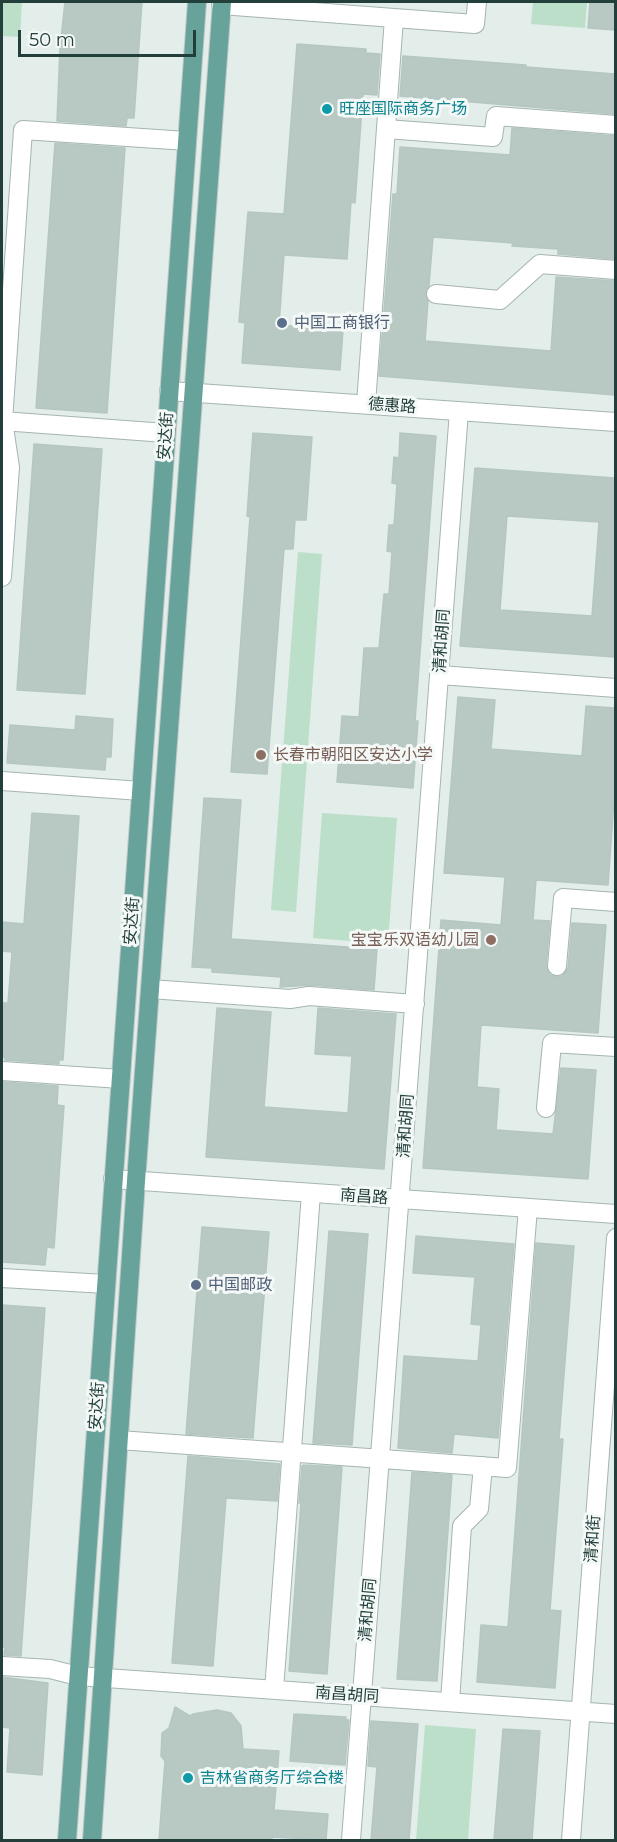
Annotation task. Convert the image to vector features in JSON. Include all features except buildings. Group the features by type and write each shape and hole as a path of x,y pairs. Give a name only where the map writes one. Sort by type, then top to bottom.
{"main road":[{"name":"安达街","path":"67,1840 197,2"},
{"name":"安达街","path":"92,1840 136,1181 221,3"}],"street":[{"path":"221,3 475,24 477,2"},
{"path":"366,405 394,18"},
{"path":"386,129 494,137 496,116 615,125"},
{"path":"2,577 10,467 2,421 23,130 187,141"},
{"path":"436,294 500,300 540,264 615,270"},
{"name":"德惠路","path":"169,391 615,422"},
{"name":"清和胡同","path":"351,1840 459,411"},
{"path":"2,421 166,433"},
{"path":"440,675 615,688"},
{"path":"2,781 141,791"},
{"path":"557,966 562,898 615,902"},
{"path":"150,989 290,999 309,996 415,1004"},
{"path":"546,1108 552,1042 615,1047"},
{"path":"2,1071 120,1079"},
{"name":"南昌路","path":"113,1179 615,1214"},
{"path":"274,1690 311,1193"},
{"path":"119,1440 507,1468 528,1208"},
{"name":"清和街","path":"572,1840 581,1711 607,1475 615,1238"},
{"path":"2,1278 106,1284"},
{"path":"450,1702 462,1526 479,1509 483,1466"},
{"name":"南昌胡同","path":"2,1666 50,1669 78,1676 103,1678 615,1714"}],"green space":[{"path":"2,2 22,2 20,37 2,36"},
{"path":"533,2 587,2 585,28 531,24"},
{"path":"298,552 322,554 296,912 271,910"},
{"path":"322,813 397,818 388,944 313,938"},
{"path":"425,1725 476,1729 468,1840 416,1840"}],"place":[{"name":"旺座国际商务广场","path":"327,109"},
{"name":"中国工商银行","path":"282,323"},
{"name":"长春市朝阳区安达小学","path":"261,755"},
{"name":"宝宝乐双语幼儿园","path":"491,940"},
{"name":"中国邮政","path":"196,1285"},
{"name":"吉林省商务厅综合楼","path":"188,1778"}]}
